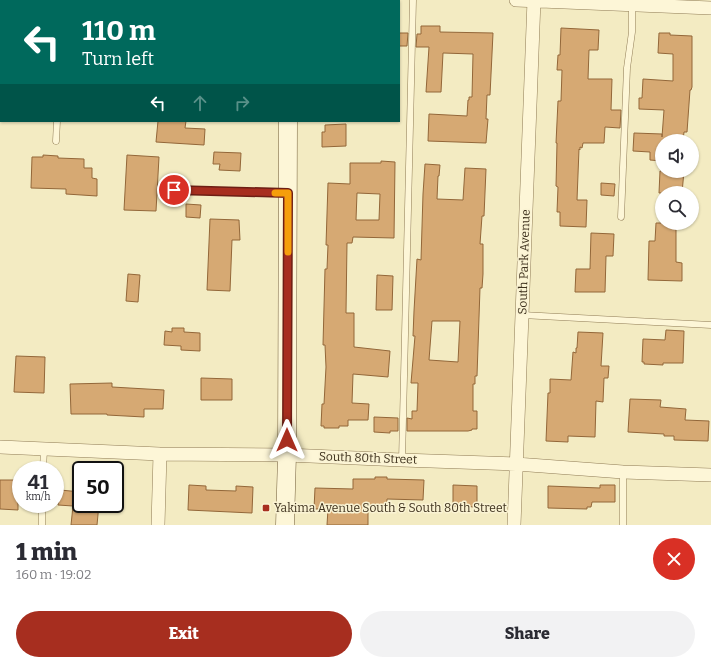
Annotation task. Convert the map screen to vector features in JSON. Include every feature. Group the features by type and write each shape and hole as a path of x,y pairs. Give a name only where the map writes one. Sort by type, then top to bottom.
{"main road":[{"path":"285,525 287,455 288,122"}],"street":[{"path":"516,0 711,8"},
{"name":"South Park Avenue","path":"514,525 534,0"},
{"name":"South 80th Street","path":"0,447 160,454 287,455 516,464 624,472 711,475"},
{"path":"158,525 160,454"}],"lane":[{"path":"402,460 413,0"},
{"path":"621,217 627,75 632,32 632,4"},
{"path":"56,141 57,122"},
{"path":"174,190 288,193"},
{"path":"522,315 711,325"},
{"path":"43,461 44,449"},
{"path":"623,525 624,472"},
{"path":"42,513 42,525"}],"building":[{"path":"421,26 440,26 440,32 493,33 490,95 487,95 486,119 488,119 486,143 428,141 429,114 467,116 468,100 469,97 472,97 473,54 443,53 441,92 426,92 429,47 416,47 417,34 421,34"},
{"path":"561,28 599,30 598,50 589,50 588,79 612,79 611,110 621,110 620,128 605,127 604,143 583,143 582,148 580,147 580,150 579,149 577,200 587,200 586,227 560,226 560,212 557,212 558,187 556,186 556,143 558,101 561,101 562,70 557,70 558,55 560,55"},
{"path":"400,33 408,33 407,46 400,46"},
{"path":"659,33 692,36 692,87 690,90 687,132 684,132 684,134 662,134 664,110 639,109 639,98 642,98 643,79 673,81 673,54 658,53"},
{"path":"158,122 186,122 185,128 205,129 204,145 156,142"},
{"path":"346,124 346,146 322,147 322,132 325,132 325,125"},
{"path":"634,133 662,134 655,134 655,160 650,160 650,152 633,151"},
{"path":"214,152 241,153 240,171 219,170 220,164 213,164"},
{"path":"43,155 58,156 58,158 84,159 84,168 92,168 92,178 97,179 97,196 66,194 66,189 31,188 32,157 43,157"},
{"path":"127,155 159,157 156,211 124,210"},
{"path":"381,161 395,162 394,238 353,237 352,243 347,243 346,313 354,313 354,347 390,351 388,377 353,374 352,403 369,404 368,420 348,420 348,426 339,426 339,428 324,428 324,426 321,426 326,367 325,345 323,345 325,269 327,269 328,245 326,245 328,183 350,184 350,163 381,163","holes":["357,193 380,194 379,220 356,220"]},
{"path":"425,164 440,165 437,199 463,200 465,168 486,169 484,216 482,216 480,244 483,244 483,274 482,288 480,288 477,376 475,376 475,384 473,384 473,411 477,411 477,429 468,431 407,431 407,418 412,419 412,411 417,411 418,383 411,383 415,336 413,336 417,259 421,260","holes":["432,321 460,321 458,362 429,360"]},
{"path":"660,178 683,178 683,186 659,186"},
{"path":"601,183 615,184 614,196 601,195"},
{"path":"186,204 201,205 200,218 186,217"},
{"path":"210,219 239,220 240,240 232,240 230,291 207,290"},
{"path":"656,230 676,230 676,262 682,263 682,281 648,280 649,241 655,241"},
{"path":"591,233 614,234 613,256 606,256 605,292 575,292 576,269 590,269"},
{"path":"128,274 140,275 138,302 126,301"},
{"path":"377,275 393,276 392,310 376,310"},
{"path":"172,328 184,328 184,332 200,333 200,351 181,350 181,346 164,345 165,331 172,332"},
{"path":"666,330 684,331 683,363 663,363 663,365 644,364 644,362 642,362 643,339 665,340"},
{"path":"578,332 603,333 601,366 609,366 608,378 604,378 603,402 596,401 595,437 568,436 568,442 546,441 550,379 571,380 573,352 576,353"},
{"path":"16,356 45,357 44,393 14,392"},
{"path":"201,378 232,379 232,400 201,400"},
{"path":"112,383 112,387 164,390 163,409 144,409 144,417 107,414 71,414 70,384"},
{"path":"630,399 661,400 660,407 686,409 685,420 709,421 708,441 674,440 674,436 664,436 664,434 628,432"},
{"path":"374,417 398,418 398,431 390,431 390,433 374,432"},
{"path":"375,477 387,477 387,479 424,480 423,500 387,499 387,506 368,506 368,525 327,525 328,509 314,509 315,488 353,489 353,479 375,479"},
{"path":"0,480 12,480 12,510 0,509"},
{"path":"189,485 206,486 206,490 236,491 236,486 253,487 252,513 188,510"},
{"path":"453,485 477,486 477,507 453,506"},
{"path":"600,485 615,485 615,502 592,502 591,507 587,507 587,509 548,508 548,486 600,488"},
{"path":"64,490 72,491 72,506 64,505"},
{"path":"72,513 98,513 97,525 71,525"}],"slow traffic":[{"path":"275,193 288,193 288,252"}],"place":[{"name":"Yakima Avenue South & South 80th Street","path":"266,508"}],"route":[{"path":"174,190 288,193 287,440"}]}
